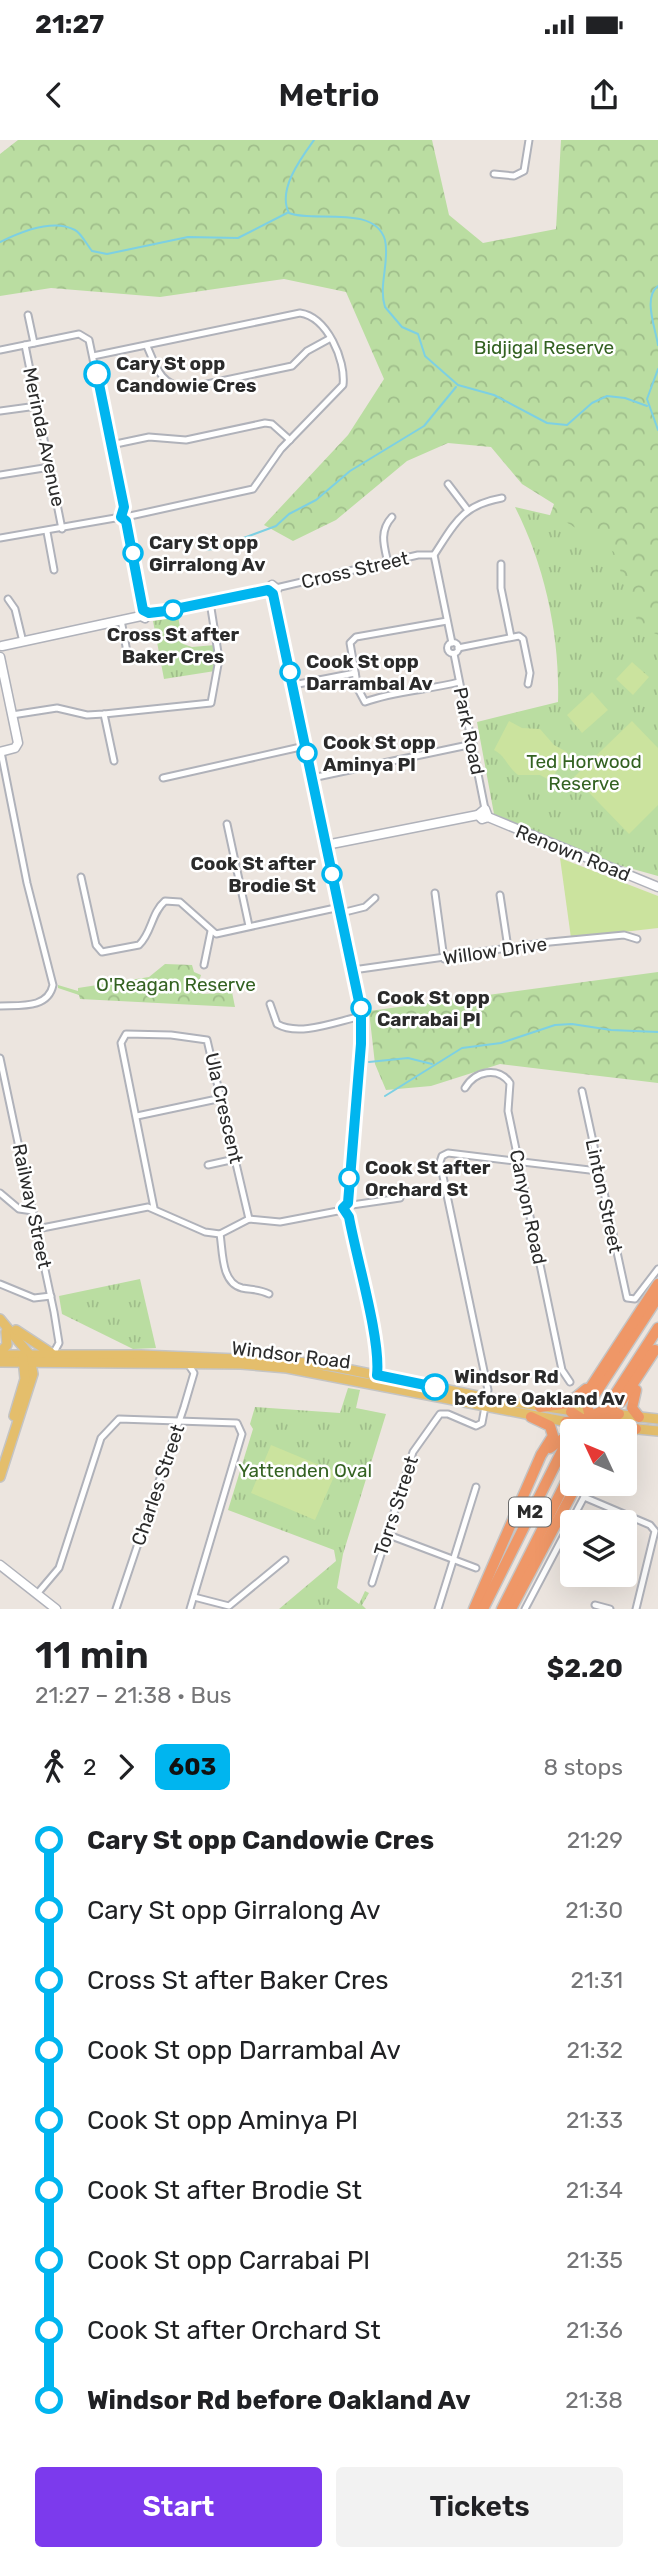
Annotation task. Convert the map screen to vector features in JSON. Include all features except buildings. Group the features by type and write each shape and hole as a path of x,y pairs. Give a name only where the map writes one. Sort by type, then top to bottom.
{"highway":[{"path":"540,1407 562,1405 576,1400 658,1284"},
{"path":"590,1402 658,1297"},
{"path":"609,1404 658,1328"},
{"path":"639,1417 632,1409 633,1399 657,1348"},
{"path":"594,1419 625,1398 657,1348"},
{"path":"592,1419 584,1396 596,1375"},
{"path":"571,1412 589,1419"},
{"path":"597,1419 619,1415"},
{"path":"474,1609 554,1434 548,1424 531,1417"},
{"path":"535,1473 555,1443 560,1440"},
{"name":"M2","path":"483,1609 560,1455"},
{"name":"M2","path":"502,1609 560,1494"},
{"path":"511,1609 571,1496"}],"main road":[{"name":"Cross Street","path":"1,647 121,621 144,613 272,591"},
{"path":"272,591 362,1016 348,1208 378,1359 376,1380"},
{"path":"0,657 18,745 0,752"},
{"path":"326,845 484,814"},
{"name":"Renown Road","path":"484,814 658,887"},
{"path":"0,1353 8,1345 3,1325"},
{"path":"0,1477 32,1382 55,1358 3,1325"},
{"path":"3,1325 27,1358 32,1382"},
{"name":"Windsor Road","path":"0,1353 27,1358 271,1360 487,1403 531,1417 560,1421"},
{"path":"0,1462 24,1386 27,1358"},
{"name":"Windsor Road","path":"0,1363 27,1358"},
{"name":"Windsor Road","path":"55,1358 287,1368 376,1380"},
{"name":"Windsor Road","path":"487,1403 571,1412"},
{"path":"619,1415 658,1419"},
{"path":"637,1429 658,1431"},
{"path":"2,1569 52,1608"}],"street":[{"path":"494,174 514,176 524,171 529,140"},
{"path":"0,538 47,532 247,492 257,484 275,456 343,385 344,372 330,339 316,318 300,313 93,356"},
{"path":"28,315 34,343"},
{"path":"0,350 82,334 89,340 144,613"},
{"path":"148,346 164,381 177,388 188,388 292,366 307,351 330,339"},
{"name":"Merinda Avenue","path":"25,345 62,529"},
{"path":"0,411 37,406"},
{"path":"111,445 149,437 186,440 265,423 272,424 290,440"},
{"path":"0,475 50,467"},
{"path":"448,484 467,509"},
{"path":"502,498 484,501 467,509 434,555 452,643 456,651 519,636 523,639 530,673 528,684"},
{"path":"388,563 383,538 386,524 392,517"},
{"path":"47,532 54,570"},
{"name":"Cross Street","path":"272,591 418,555 434,555"},
{"path":"501,564 501,588 511,637"},
{"path":"9,599 15,609 23,642"},
{"path":"12,715 57,708 87,715 104,715 211,703 219,659 210,602"},
{"path":"121,621 128,657"},
{"path":"447,621 356,636 350,643 355,674 365,702 381,696 421,692 458,682"},
{"name":"Park Road","path":"452,643 447,650 456,651 458,682 473,744 484,814"},
{"path":"293,685 355,674"},
{"path":"104,715 114,761"},
{"path":"312,778 473,744"},
{"path":"163,779 305,746"},
{"path":"0,752 27,883 53,985 51,994 42,1002 0,1006"},
{"path":"227,824 249,926"},
{"path":"81,877 99,951 139,945 147,935 156,909 165,901 180,902 211,931 223,934 249,926 365,907 374,898"},
{"path":"435,893 444,959"},
{"path":"500,895 508,948"},
{"path":"204,965 211,931"},
{"name":"Willow Drive","path":"353,970 624,935 637,939"},
{"path":"270,1004 276,1024 285,1028 302,1028 362,1016"},
{"name":"Ula Crescent","path":"154,1208 120,1034 171,1035 207,1040 249,1219"},
{"name":"Railway Street","path":"0,1058 51,1296 59,1343 55,1358"},
{"name":"Canyon Road","path":"465,1088 475,1076 484,1073 500,1074 511,1086 508,1111 562,1370 570,1382"},
{"name":"Linton Street","path":"582,1091 624,1292 630,1300 638,1295 658,1269"},
{"path":"137,1116 222,1098"},
{"path":"487,1403 440,1162 448,1153 598,1171"},
{"path":"208,1166 235,1159"},
{"path":"0,1193 19,1209 33,1211"},
{"path":"37,1229 141,1207 154,1208 205,1232 220,1234 249,1219 280,1222 400,1198"},
{"path":"220,1234 229,1280 235,1286 260,1289 269,1294"},
{"path":"0,1284 34,1298 51,1296"},
{"name":"Charles Street","path":"116,1609 181,1421 194,1373 187,1364"},
{"name":"Torrs Street","path":"372,1583 413,1452 435,1419 448,1414 476,1426 482,1423 487,1403"},
{"path":"37,1594 59,1568 101,1438 109,1427 120,1419 237,1423 242,1430 190,1609"},
{"path":"438,1609 476,1487"},
{"path":"525,1609 584,1497 650,1525 654,1531 636,1609"},
{"path":"386,1534 476,1568"},
{"path":"194,1597 229,1606 285,1560"},
{"path":"595,1605 610,1609"}],"green space":[{"name":"Bidjigal Reserve","path":"18,140 432,140 449,215 483,243 556,229 561,140 658,140 658,660 543,535 554,504 522,484 491,447 448,443 407,461 336,520 293,541 264,525 348,435 384,379 346,292 284,279 160,297 51,288 0,296 0,154"},
{"name":"Ted Horwood Reserve","path":"515,507 558,517 614,552 639,626 658,635 658,876 615,864 494,814 477,722 558,702 556,652 548,602 535,553"},
{"path":"178,616 183,644 192,647 215,645 215,671 164,679 153,621"},
{"path":"632,662 649,677 633,695 616,679"},
{"path":"592,692 608,710 582,733 567,715"},
{"path":"509,721 522,728 540,729 554,745 567,752 551,781 540,775 518,775 494,750"},
{"path":"632,721 658,748 658,805 629,834 574,777"},
{"path":"560,858 658,896 658,928 571,938"},
{"name":"O'Reagan Reserve","path":"165,964 192,965 194,972 201,975 196,991 203,994 232,992 235,1007 80,999 79,995 58,988 58,985 78,991 78,988 149,977"},
{"path":"658,972 658,1083 500,1064 431,1086 386,1090 375,1064 369,1011"},
{"path":"140,1279 156,1348 133,1349 62,1314 59,1296"},
{"name":"Yattenden Oval","path":"348,1388 360,1390 356,1408 386,1414 343,1554 337,1588 359,1604 365,1591 369,1593 362,1605 366,1609 279,1609 336,1561 334,1550 228,1510 253,1429 250,1424 255,1407 340,1413"},
{"path":"271,1445 336,1472 315,1520 251,1493"}],"waterway":[{"path":"314,140 297,165 288,185 286,204 289,213 299,216 356,218 379,229 386,248 383,291 385,307 402,327 418,334 425,356 458,385 494,395 547,423 567,425 592,403 607,396 625,398 647,406"},
{"path":"0,242 27,231 57,225 75,230 92,251 107,254 188,237 238,238 287,213"},
{"path":"658,286 651,297 658,345"},
{"path":"658,369 647,399 658,430"},
{"path":"201,550 214,549 276,526 289,514 316,500 350,471 424,426 456,387"},
{"path":"385,1096 462,1048 501,1043 555,1025 572,1024 611,1030 658,1032"},
{"path":"369,1062 408,1058 432,1064"}],"bus line":[{"name":"603","path":"97,374 124,507 121,517 126,521 143,610 149,613 166,611 268,590 273,594 361,1011 361,1044 348,1203 343,1208 349,1217 378,1359 377,1375 435,1387"}],"place":[{"name":"Cary St opp Candowie Cres","path":"97,374"},
{"name":"Cary St opp Girralong Av","path":"133,553"},
{"name":"Cross St after Baker Cres","path":"173,610"},
{"name":"Cook St opp Darrambal Av","path":"290,672"},
{"name":"Cook St opp Aminya Pl","path":"307,753"},
{"name":"Cook St after Brodie St","path":"332,874"},
{"name":"Cook St opp Carrabai Pl","path":"361,1008"},
{"name":"Cook St after Orchard St","path":"349,1178"},
{"name":"Windsor Rd before Oakland Av","path":"435,1387"}]}
